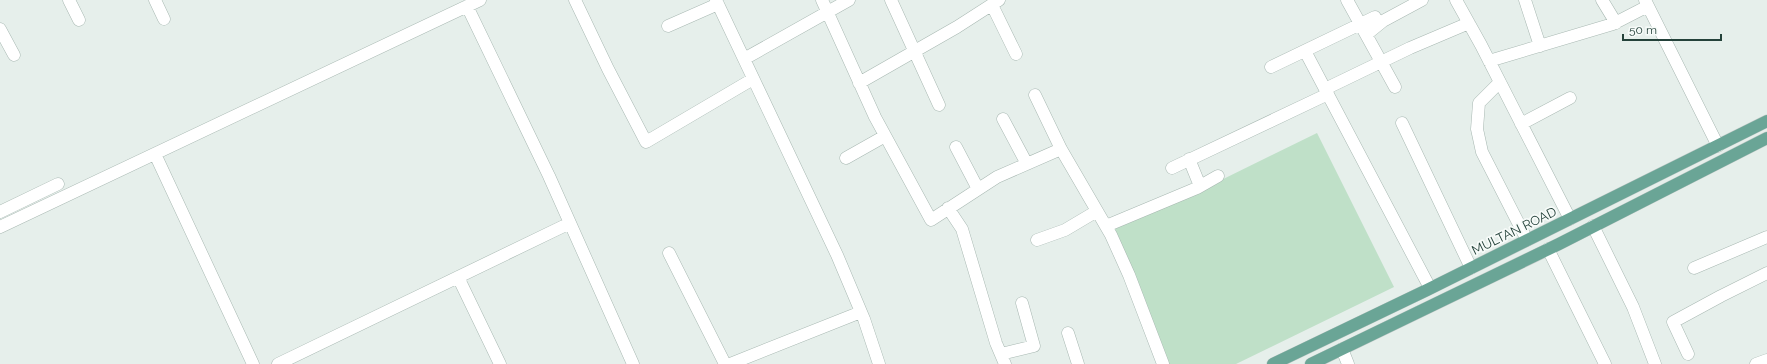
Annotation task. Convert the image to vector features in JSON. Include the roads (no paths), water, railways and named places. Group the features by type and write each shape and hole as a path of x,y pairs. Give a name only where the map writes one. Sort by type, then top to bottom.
{"main road":[{"name":"MULTAN ROAD","path":"1273,364 1471,268 1767,121"},
{"path":"1311,364 1548,249 1767,138"}],"street":[{"path":"69,0 79,20"},
{"path":"155,0 164,19"},
{"path":"0,227 480,0"},
{"path":"575,0 608,69 646,142 753,79"},
{"path":"822,0 859,83 885,136 931,220 978,188 1061,149"},
{"path":"744,60 849,0"},
{"path":"891,0 939,105"},
{"path":"1347,0 1395,87"},
{"path":"1271,67 1305,51 1383,21 1422,0"},
{"path":"1456,0 1570,219"},
{"path":"1525,0 1540,46"},
{"path":"1602,0 1616,22"},
{"path":"668,26 717,2 837,255 879,364"},
{"path":"859,83 957,27 995,2 1016,54"},
{"path":"1489,61 1616,22 1647,3 1718,146"},
{"path":"467,6 549,176 633,364"},
{"path":"1364,29 1375,17"},
{"path":"1172,168 1327,92 1382,62 1469,24"},
{"path":"0,29 14,55"},
{"path":"1305,51 1430,288"},
{"path":"1500,82 1479,103 1477,129 1482,152 1527,240"},
{"path":"1035,95 1061,149 1106,226 1129,275 1163,364"},
{"path":"1521,124 1570,98"},
{"path":"1003,119 1027,164"},
{"path":"1402,123 1471,268"},
{"path":"846,158 885,136"},
{"path":"956,147 978,188"},
{"path":"155,154 253,364"},
{"path":"1189,159 1200,186"},
{"path":"1106,226 1200,186 1218,176"},
{"path":"0,212 58,184"},
{"path":"948,208 962,229 1003,359 1034,346 1022,303"},
{"path":"1037,240 1065,230 1097,211"},
{"path":"278,364 570,223"},
{"path":"1593,226 1633,307 1655,364"},
{"path":"1694,268 1767,238"},
{"path":"1548,249 1605,364"},
{"path":"670,253 725,364"},
{"path":"1688,354 1673,322 1767,273"},
{"path":"458,277 500,364"},
{"path":"730,364 754,360 783,342 860,312"},
{"path":"1068,333 1078,364"},
{"path":"1342,349 1348,364"},
{"path":"1756,364 1767,360"}]}
